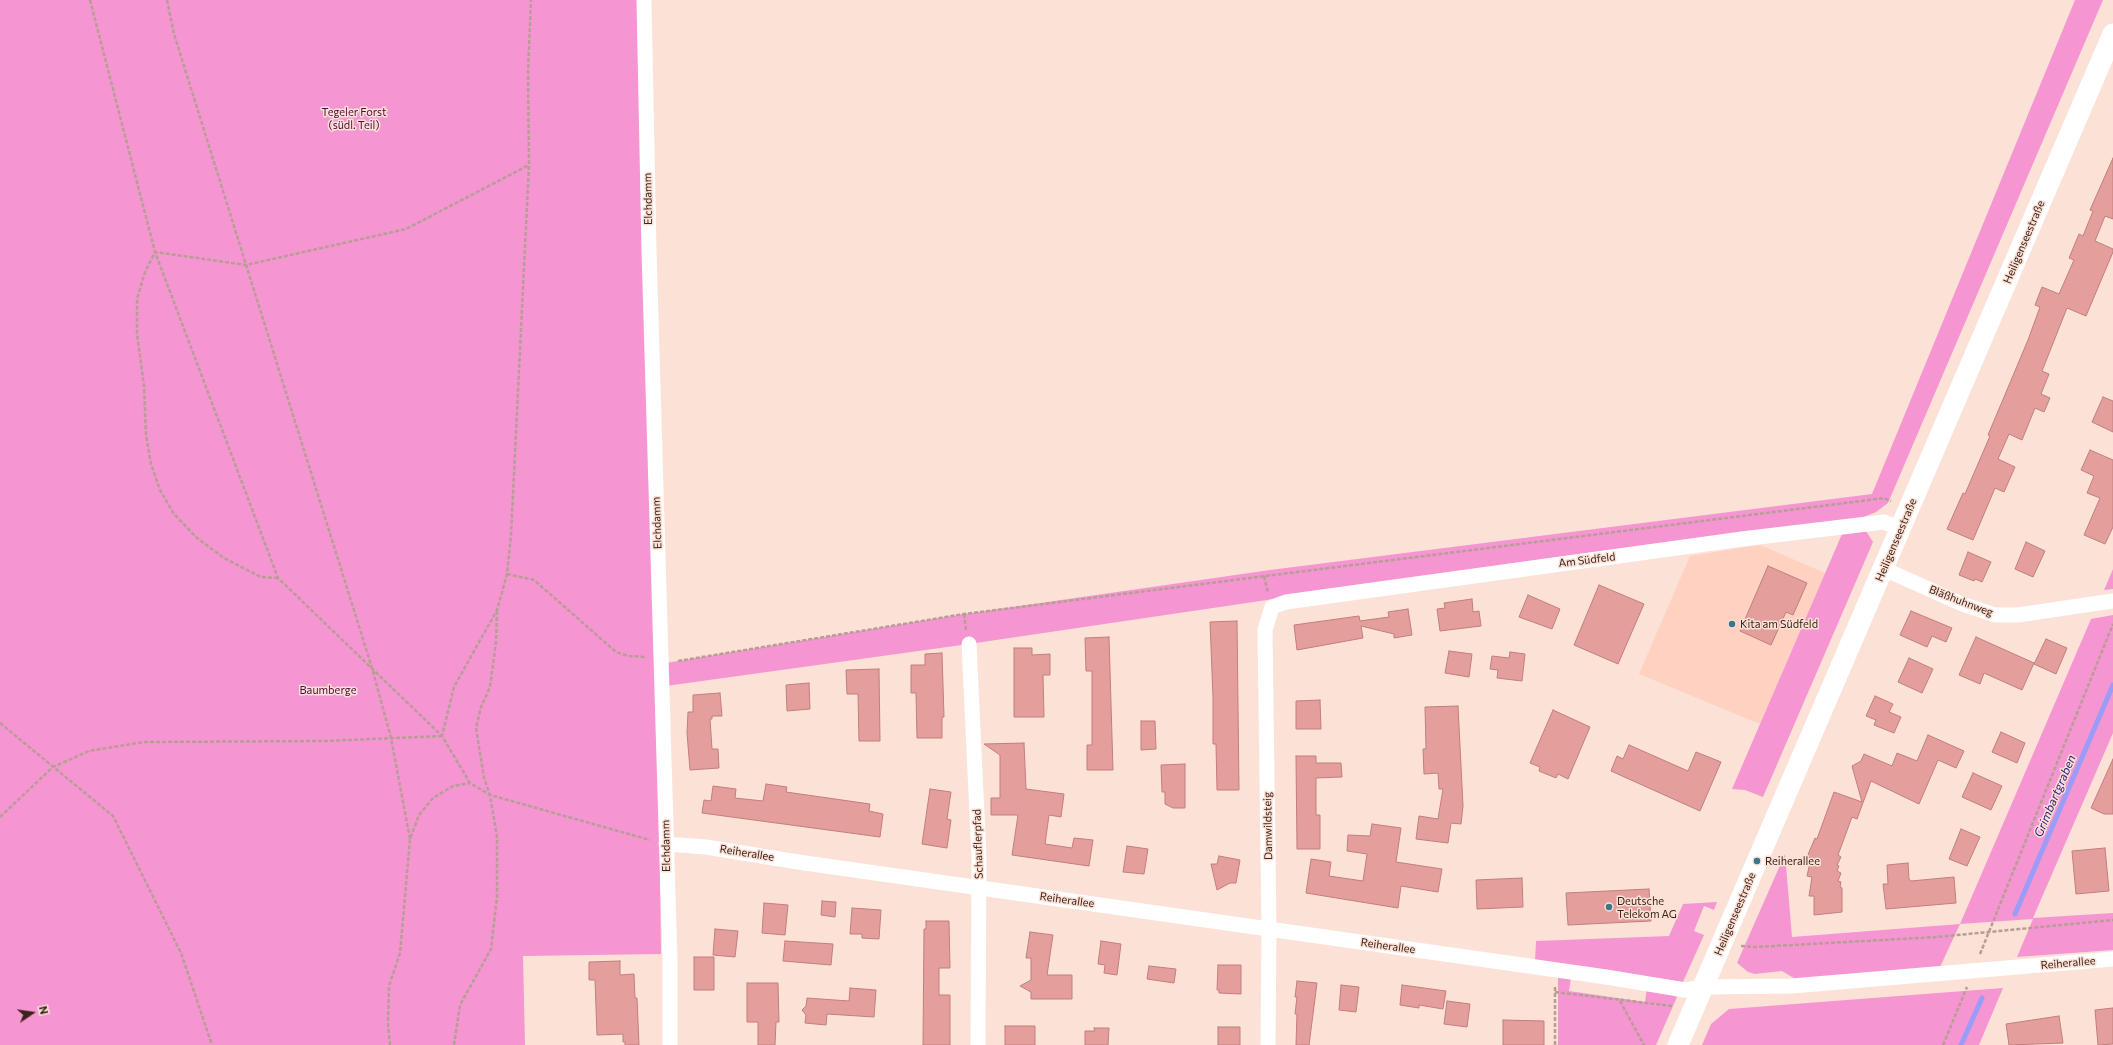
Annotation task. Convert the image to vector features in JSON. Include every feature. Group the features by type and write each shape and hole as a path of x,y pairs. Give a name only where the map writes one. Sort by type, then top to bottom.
{"main road":[{"name":"Heiligenseestraße","path":"1678,1045 2113,34"}],"street":[{"name":"Elchdamm","path":"644,0 670,1045"},
{"name":"Am Südfeld","path":"1272,607 1301,599 1753,537 1884,522 1901,529"},
{"name":"Bläßhuhnweg","path":"1884,569 1962,604 1995,615 2018,615 2113,601"},
{"name":"Damwildsteig","path":"1268,1045 1269,928 1265,630 1272,607"},
{"name":"Schauflerpfad","path":"969,644 979,887 978,1045"},
{"name":"Reiherallee","path":"666,844 706,846 1685,990 1703,987 1792,986 2113,959"}],"path":[{"path":"90,0 155,252 278,578 442,736 470,783 490,795 666,844"},
{"path":"167,0 174,34 372,668 390,738 410,839"},
{"path":"442,736 454,687 497,610 507,574 511,535 529,165 528,71 531,0"},
{"path":"155,252 246,265 406,229 529,165"},
{"path":"155,252 144,272 137,299 137,334 144,386 146,435 151,464 160,490 174,514 197,538 224,558 261,577 278,578"},
{"path":"507,574 534,580 616,652 628,656 661,660 964,614 1884,498 1910,508"},
{"path":"454,1045 460,1005 491,949 497,897 497,837 490,795 484,778 476,728 481,707 490,687 496,642 497,610"},
{"path":"1944,1045 2113,624"},
{"path":"0,723 113,816 181,953 212,1045"},
{"path":"0,817 54,767 89,751 144,742 327,741 442,736"},
{"path":"390,1045 388,1024 389,986 400,953 410,839 419,815 433,798 453,786 470,783"},
{"path":"1741,946 1772,946 1988,933 2113,920"},
{"path":"1555,1045 1556,970"},
{"path":"1555,992 1675,1006"},
{"path":"1619,1000 1644,1045"}],"shaded area":[{"name":"Kita am Südfeld","path":"1760,545 1825,573 1760,724 1639,674 1690,556"}],"green space":[{"name":"Baumberge","path":"0,0 640,0 658,706 661,954 523,956 525,1045 0,1045"},
{"path":"2075,0 2103,0 1888,503 1876,512 1861,518 1572,555 969,644 666,686 666,663 964,614 1270,570 1872,494"},
{"path":"1866,531 1873,542 1763,797 1745,790 1732,789 1842,534"},
{"path":"2113,569 2113,589 2104,590"},
{"path":"2113,615 2113,733 2033,918 2113,913 2113,950 2017,957 2033,919 1960,924 2091,619"},
{"path":"1785,854 1792,937 1960,924 1940,967 1797,980 1782,971 1755,974 1748,972 1737,963"},
{"path":"1717,902 1714,910 1704,906 1694,931 1704,935 1683,982 1535,961 1536,941 1669,936 1683,904"},
{"path":"1558,976 1571,978 1569,991 1645,1002 1647,988 1672,993 1677,997 1656,1045 1558,1045"},
{"path":"2003,988 1979,1045 1702,1045 1711,1024 1729,1009"}],"building":[{"path":"2113,158 2113,219 2105,216 2095,241 2113,249 2113,252 2086,316 2067,308 2042,371 2049,374 2041,394 2050,398 2044,412 2035,408 2022,440 2009,434 1998,459 2015,467 2004,492 1995,488 1973,540 1947,529 1963,493 1965,494 1990,436 1988,435 2028,340 2040,307 2035,305 2042,287 2059,294 2074,260 2069,258 2079,234 2083,236 2093,211 2090,210"},
{"path":"2103,397 2113,401 2113,432 2092,422"},
{"path":"2090,450 2113,460 2113,527 2105,544 2084,535 2100,498 2087,493 2094,476 2081,470"},
{"path":"2026,542 2045,551 2033,577 2015,569"},
{"path":"1968,552 1991,562 1982,582 1975,579 1974,581 1959,575"},
{"path":"1768,566 1807,583 1793,615 1786,612 1771,645 1740,631"},
{"path":"1599,585 1644,604 1618,664 1574,645"},
{"path":"1528,595 1560,609 1552,629 1519,617"},
{"path":"1472,599 1473,612 1479,611 1481,626 1440,631 1437,609 1445,608 1444,603"},
{"path":"1408,609 1412,635 1394,638 1394,634 1361,626 1363,638 1297,650 1294,625 1359,616 1360,621 1389,617 1388,612"},
{"path":"1911,611 1952,628 1946,642 1932,636 1927,647 1900,635"},
{"path":"1237,621 1239,790 1217,790 1216,744 1213,744 1210,622"},
{"path":"1109,637 1113,770 1087,770 1087,745 1092,745 1092,671 1086,671 1085,638"},
{"path":"1976,637 2034,663 2022,690 1984,673 1980,684 1959,675"},
{"path":"2046,639 2067,648 2056,674 2034,664"},
{"path":"1014,648 1032,648 1032,655 1050,654 1050,675 1043,675 1044,717 1014,717"},
{"path":"1449,651 1472,654 1469,677 1445,673"},
{"path":"1510,652 1525,654 1522,681 1497,678 1498,670 1490,669 1492,656 1509,658"},
{"path":"942,653 944,717 942,717 942,738 917,738 916,693 911,693 911,665 925,665 925,654"},
{"path":"1909,658 1933,669 1922,693 1898,682"},
{"path":"879,669 880,741 859,741 858,694 847,694 846,670"},
{"path":"809,683 810,709 787,711 786,685"},
{"path":"720,693 722,716 712,716 712,719 710,719 712,749 718,749 719,768 690,770 687,733 688,712 693,712 693,695"},
{"path":"1875,696 1893,704 1889,712 1901,717 1894,733 1874,725 1876,720 1866,716"},
{"path":"1320,700 1321,729 1296,729 1296,701"},
{"path":"1458,706 1463,806 1461,824 1451,823 1448,843 1416,839 1419,816 1438,819 1443,789 1439,789 1438,773 1424,774 1423,749 1426,749 1425,707"},
{"path":"1553,710 1590,727 1568,779 1558,774 1556,778 1539,771 1540,767 1530,763"},
{"path":"1141,721 1155,721 1156,749 1141,750"},
{"path":"2001,732 2025,743 2017,763 1992,752"},
{"path":"1928,735 1964,751 1956,768 1938,760 1919,804 1871,781 1857,819 1852,817 1838,855 1841,857 1837,865 1839,866 1837,871 1841,873 1838,881 1841,882 1840,887 1842,888 1842,912 1814,915 1814,896 1809,896 1812,877 1807,876 1811,858 1807,857 1815,838 1817,839 1834,792 1862,802 1852,766 1861,761 1864,754 1892,766 1897,753 1917,761"},
{"path":"1024,743 1026,789 1064,794 1061,817 1049,815 1045,844 1072,848 1074,838 1093,840 1089,866 1012,855 1018,815 991,815 991,798 1000,798 1000,755 984,744"},
{"path":"1629,745 1688,771 1696,752 1721,762 1700,811 1611,771 1617,756 1623,759"},
{"path":"1296,756 1316,756 1316,763 1341,763 1342,777 1316,778 1316,815 1320,815 1320,849 1297,849"},
{"path":"2113,759 2113,814 2104,814 2091,808"},
{"path":"1185,764 1185,808 1173,808 1165,804 1165,792 1162,792 1161,765"},
{"path":"1973,773 2002,786 1991,810 1962,797"},
{"path":"766,784 787,787 786,792 870,804 869,811 883,814 880,837 702,813 704,800 711,801 713,786 736,789 735,798 763,801"},
{"path":"930,789 951,792 947,819 951,820 947,848 922,844"},
{"path":"1372,824 1401,828 1396,862 1442,869 1438,892 1401,886 1398,908 1306,893 1311,859 1331,862 1329,876 1363,881 1367,854 1347,851 1348,835 1370,836"},
{"path":"1961,829 1980,837 1967,866 1949,859"},
{"path":"1127,846 1148,849 1144,874 1123,872"},
{"path":"2105,848 2109,891 2076,894 2072,851"},
{"path":"1219,856 1240,860 1236,883 1230,883 1217,890 1211,864 1217,864"},
{"path":"1908,863 1909,879 1911,881 1954,877 1956,903 1886,909 1883,884 1888,884 1887,865"},
{"path":"1522,878 1523,907 1477,909 1476,880"},
{"name":"Deutsche Telekom AG","path":"1649,889 1651,921 1568,925 1566,893"},
{"path":"822,901 836,902 835,917 821,915"},
{"path":"764,903 788,905 785,935 762,933"},
{"path":"852,908 881,910 879,939 862,938 862,934 850,934"},
{"path":"926,921 949,921 950,968 939,968 939,995 950,995 950,1045 923,1045 924,929 926,929"},
{"path":"715,929 738,931 735,957 713,955"},
{"path":"1030,932 1053,935 1047,975 1072,975 1072,999 1031,999 1031,992 1020,986 1031,980 1031,958 1026,958"},
{"path":"785,941 833,944 831,965 783,961"},
{"path":"1101,941 1121,944 1117,975 1104,973 1105,965 1098,964"},
{"path":"694,957 714,957 714,990 694,990"},
{"path":"620,961 620,975 634,974 635,998 637,998 639,1045 625,1045 625,1042 623,1042 623,1034 597,1035 595,980 589,980 589,962"},
{"path":"1218,965 1241,965 1241,994 1219,993 1219,990 1217,990"},
{"path":"1149,966 1176,969 1174,983 1147,979"},
{"path":"1297,981 1317,983 1309,1045 1296,1045 1297,1014 1295,1014 1297,997 1295,997"},
{"path":"747,983 778,983 779,1022 776,1022 775,1045 758,1045 758,1022 747,1022"},
{"path":"1341,985 1359,987 1356,1012 1339,1010"},
{"path":"1402,985 1446,991 1443,1009 1419,1005 1419,1008 1400,1005"},
{"path":"850,988 876,990 874,1017 827,1014 826,1025 805,1023 806,1015 802,1010 806,1006 807,998 849,1001"},
{"path":"1447,1001 1470,1004 1467,1027 1444,1024"},
{"path":"2113,1008 2113,1044 2098,1045 2095,1010"},
{"path":"2059,1016 2063,1043 2009,1045 2006,1024"},
{"path":"1503,1020 1544,1021 1544,1045 1503,1045"},
{"path":"1005,1026 1035,1026 1035,1045 1005,1045"},
{"path":"1218,1027 1240,1027 1240,1045 1218,1045"},
{"path":"1094,1028 1109,1028 1108,1045 1085,1045 1085,1031 1095,1031"}],"waterway":[{"name":"Grimbartgraben","path":"2015,914 2113,685"},
{"name":"Grimbartgraben","path":"1961,1045 1982,998"}],"place":[{"name":"Kita am Südfeld","path":"1732,624"},
{"name":"Reiherallee","path":"1757,861"},
{"name":"Deutsche Telekom AG","path":"1609,907"}],"park label":[{"name":"Tegeler Forst (südl. Teil)","path":"354,118"}]}
